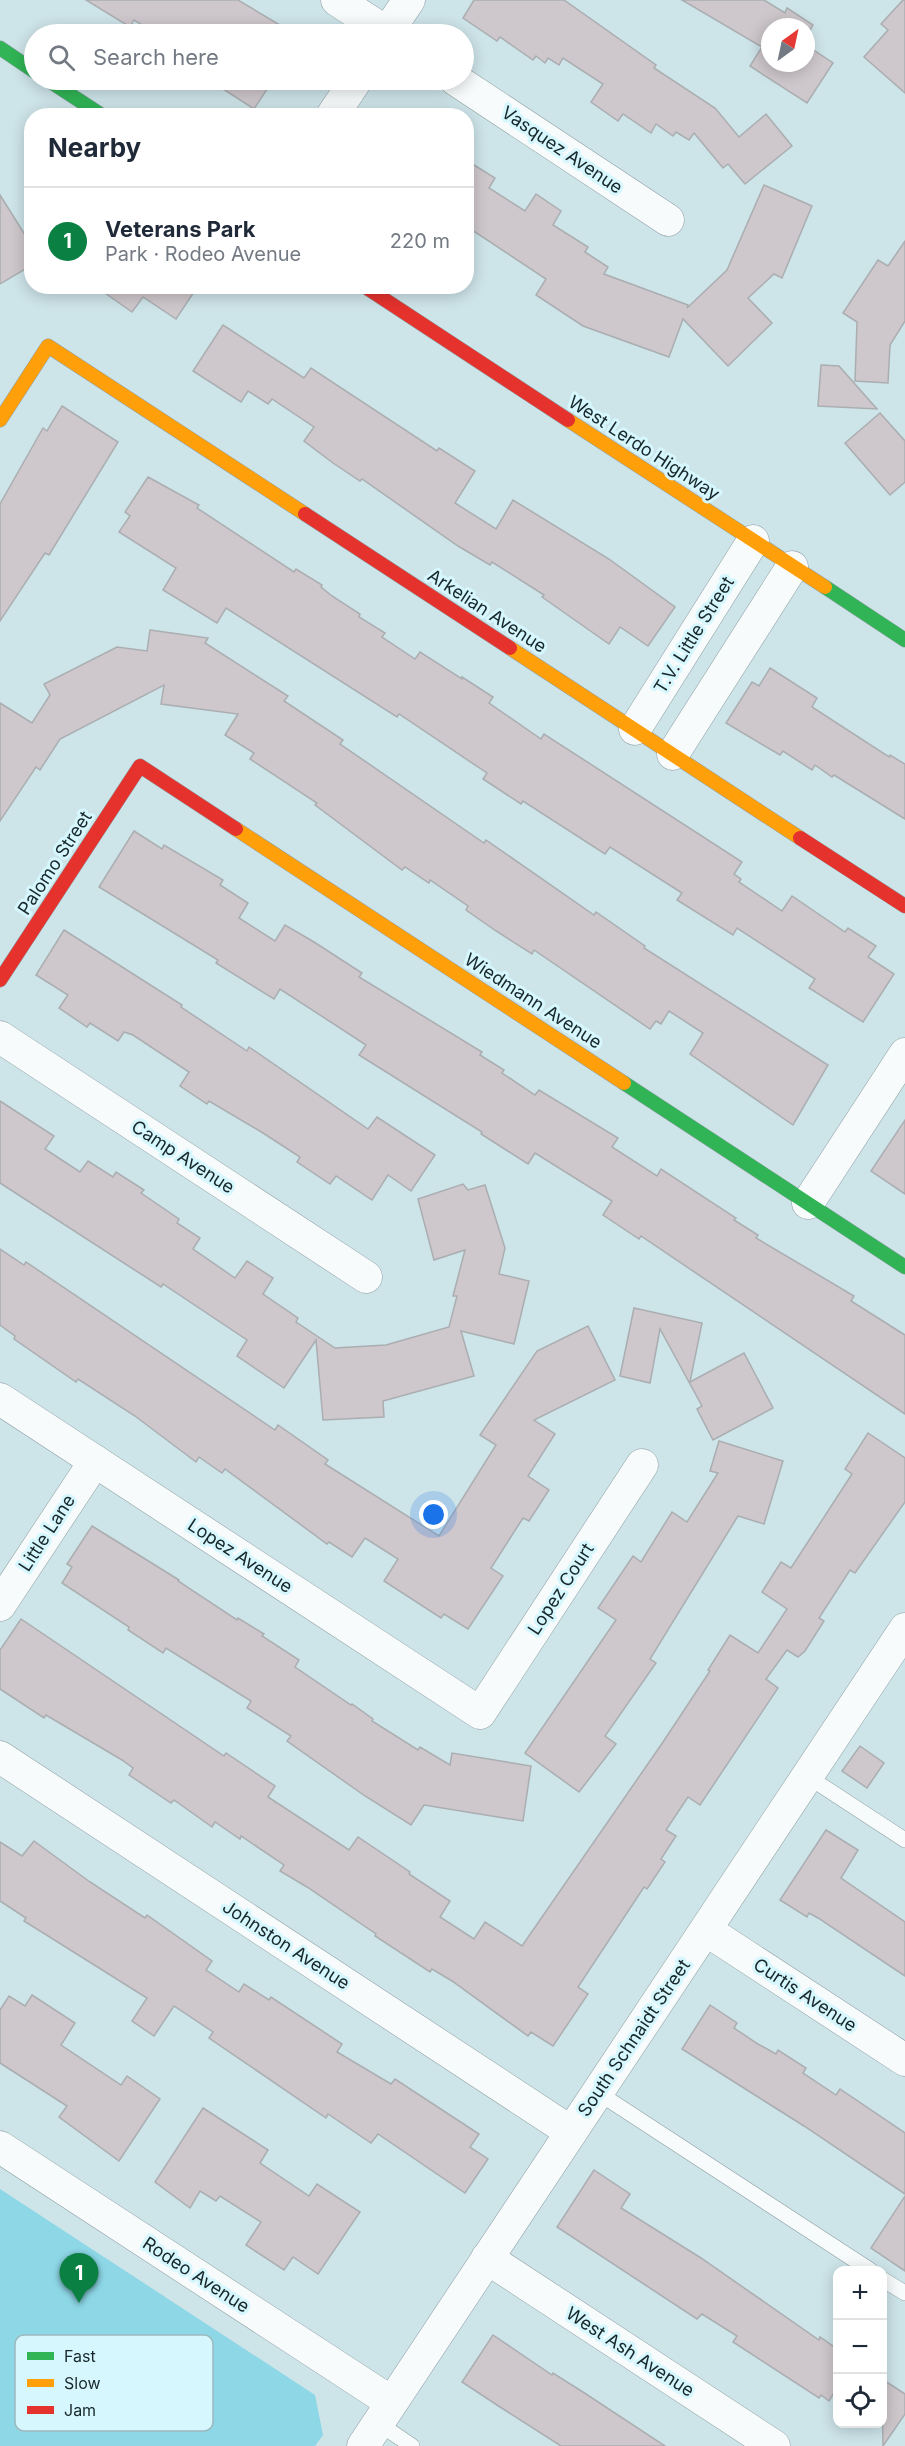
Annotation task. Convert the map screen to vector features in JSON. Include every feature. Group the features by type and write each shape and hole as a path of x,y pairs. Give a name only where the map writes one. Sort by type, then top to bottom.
{"street":[{"path":"337,0 372,24"},
{"path":"393,24 409,0"},
{"path":"0,48 24,64"},
{"path":"63,90 91,108"},
{"path":"337,108 349,90"},
{"name":"Vasquez Avenue","path":"471,90 668,220"},
{"name":"West Lerdo Highway","path":"376,294 905,640"},
{"name":"Arkelian Avenue","path":"0,420 48,346 905,906"},
{"name":"T.V. Little Street","path":"635,729 753,541"},
{"path":"673,754 792,567"},
{"name":"Palomo Street","path":"0,980 140,766"},
{"name":"Wiedmann Avenue","path":"140,766 905,1267"},
{"name":"Camp Avenue","path":"0,1037 366,1277"},
{"path":"808,1203 905,1054"},
{"name":"Lopez Avenue","path":"0,1399 480,1713"},
{"name":"Little Lane","path":"0,1605 95,1461"},
{"name":"Lopez Court","path":"480,1713 642,1464"},
{"name":"South Schnaidt Street","path":"377,2424 905,1629"},
{"name":"Johnston Avenue","path":"0,1757 572,2132"},
{"name":"Curtis Avenue","path":"706,1930 905,2060"},
{"name":"Rodeo Avenue","path":"0,2147 377,2424"},
{"name":"West Ash Avenue","path":"487,2258 774,2446"}],"lane":[{"path":"807,1776 905,1840"},
{"path":"597,2092 862,2266"},
{"path":"887,2281 905,2293"},
{"path":"377,2424 412,2446"}],"shaded area":[{"path":"0,2189 315,2395 323,2435 315,2446 0,2446"}],"building":[{"path":"86,0 238,0 278,24 141,24 134,20 132,24 125,24"},
{"path":"474,0 564,0 656,65 654,68 715,108 739,137 766,114 792,146 745,184 728,164 723,168 694,133 689,140 676,132 673,136 656,124 651,133 623,114 618,121 591,102 603,84 563,58 559,65 548,58 545,63 536,56 533,60 500,37 497,41 463,18"},
{"path":"682,0 764,0 785,13 787,8 802,18 761,18 761,46"},
{"path":"905,0 905,93 864,57 888,30 881,24"},
{"path":"761,49 761,72 815,72 815,51 833,63 807,103 750,66"},
{"path":"225,90 266,90 252,108"},
{"path":"474,165 495,178 489,188 525,211 536,194 561,211 553,225 588,247 585,252 608,267 604,274 688,305 687,308 727,270 764,185 812,206 782,278 774,274 748,298 772,323 728,366 683,319 669,357 583,326 536,295 546,279 474,231"},
{"path":"0,195 24,233 24,270 0,284"},
{"path":"905,241 905,321 890,345 888,383 855,381 857,322 843,313 878,260 888,266"},
{"path":"106,294 193,294 176,319 143,297 132,312"},
{"path":"223,325 304,378 311,368 437,451 439,448 475,471 455,503 496,529 513,500 609,559 675,607 648,646 620,627 609,644 542,597 544,595 492,562 490,565 458,546 362,479 360,481 333,463 304,441 314,427 272,399 268,404 248,391 241,402 193,371"},
{"path":"821,365 839,366 877,409 818,406"},
{"path":"62,406 118,442 49,555 45,553 0,621 0,504 43,428 47,431"},
{"path":"880,413 905,441 905,482 890,495 845,443"},
{"path":"148,477 199,505 197,508 294,572 296,569 322,585 321,587 332,596 360,614 359,617 385,633 382,637 415,659 420,652 462,679 462,677 493,697 489,703 541,739 544,734 742,862 734,874 741,879 739,882 782,911 792,896 845,932 848,928 876,946 868,957 894,974 863,1022 809,988 815,979 737,928 733,935 677,900 682,893 610,847 605,854 523,801 521,804 483,779 487,773 399,714 397,717 226,608 217,623 163,590 176,568 119,532 130,516 125,512"},
{"path":"150,630 208,638 205,643 288,696 284,701 343,740 340,744 484,843 486,840 594,915 596,912 645,946 644,948 828,1065 793,1125 690,1054 703,1033 669,1011 661,1024 656,1021 650,1029 534,950 532,954 496,931 466,910 468,906 430,880 429,883 405,867 402,870 315,805 317,803 250,759 254,753 225,735 238,714 161,704 164,685 60,739 40,770 36,767 0,821 0,703 32,723 50,695 44,684 117,647 147,651"},
{"path":"770,668 817,698 812,707 889,757 890,755 905,764 905,819 834,775 832,777 815,765 812,770 783,751 780,755 726,723 752,682 759,686"},
{"path":"134,831 162,849 164,845 223,880 220,885 248,903 239,918 275,941 285,925 314,942 362,973 359,977 482,1052 480,1055 504,1070 502,1073 535,1095 539,1090 618,1138 612,1147 657,1176 661,1169 736,1218 734,1220 758,1235 756,1238 854,1296 851,1301 905,1335 905,1414 641,1236 639,1239 603,1215 612,1201 535,1153 528,1164 481,1134 482,1132 359,1055 366,1045 280,989 274,999 216,963 218,960 99,887"},
{"path":"64,930 182,1005 181,1007 247,1051 249,1047 368,1129 377,1117 435,1155 411,1191 388,1175 372,1200 336,1176 330,1184 297,1162 300,1157 209,1101 207,1104 180,1086 189,1072 133,1035 124,1032 118,1041 90,1023 87,1027 59,1008 68,995 36,975"},
{"path":"0,1101 54,1136 45,1149 80,1172 88,1161 113,1177 116,1172 144,1190 141,1193 179,1219 177,1223 200,1238 193,1249 235,1278 247,1261 273,1278 263,1294 298,1318 296,1322 335,1348 386,1345 449,1327 457,1296 453,1296 465,1250 434,1260 418,1199 463,1184 468,1190 485,1185 505,1248 499,1274 529,1281 514,1344 461,1331 474,1376 383,1401 384,1417 323,1420 316,1340 284,1388 237,1356 247,1340 163,1284 161,1287 0,1183"},
{"path":"905,1120 905,1194 871,1171"},
{"path":"0,1249 24,1265 26,1262 275,1430 278,1425 328,1460 325,1464 439,1536 496,1445 480,1435 537,1351 588,1326 615,1380 534,1420 555,1434 528,1476 549,1490 529,1521 523,1518 491,1568 503,1576 468,1629 444,1614 441,1618 384,1581 398,1559 365,1538 352,1557 329,1542 327,1544 225,1469 222,1473 199,1457 196,1462 135,1416 78,1379 76,1382 14,1339 15,1336 0,1325"},
{"path":"634,1308 702,1323 690,1382 744,1353 773,1408 713,1440 697,1409 702,1406 660,1329 650,1383 620,1376"},
{"path":"868,1433 905,1458 905,1502 855,1573 850,1570 819,1618 824,1621 805,1651 798,1657 787,1650 766,1679 778,1688 700,1805 688,1797 666,1830 676,1836 661,1859 665,1862 647,1889 644,1887 578,1987 588,1994 553,2046 531,2032 528,2036 452,1981 432,1969 430,1972 375,1936 376,1934 280,1871 284,1865 241,1836 240,1839 215,1822 212,1827 174,1800 171,1803 129,1775 133,1768 122,1760 46,1715 44,1718 0,1689 0,1650 21,1619 224,1756 226,1753 275,1786 268,1797 349,1850 358,1837 410,1872 409,1874 450,1901 440,1917 474,1939 485,1922 522,1946 663,1742 710,1671 708,1670 730,1635 758,1653 787,1609 762,1592 781,1562 791,1568 852,1474 845,1469"},
{"path":"719,1441 783,1461 764,1524 738,1516 650,1659 656,1663 605,1736 616,1744 579,1792 525,1753 616,1620 598,1608 633,1556 641,1562 672,1512 687,1522 718,1473 710,1471"},
{"path":"92,1526 179,1580 237,1620 238,1618 264,1634 262,1636 299,1660 295,1667 418,1750 420,1747 450,1765 452,1753 531,1766 523,1821 424,1805 411,1825 365,1796 287,1741 291,1736 247,1708 251,1701 166,1648 163,1653 128,1630 129,1627 62,1583 72,1567 67,1564"},
{"path":"860,1746 884,1763 867,1788 842,1771"},
{"path":"826,1830 858,1850 841,1878 905,1922 905,1976 818,1918 809,1913 807,1917 780,1900"},
{"path":"34,1841 90,1882 145,1918 147,1915 212,1961 206,1970 239,1992 244,1984 269,2000 271,1997 342,2044 337,2052 391,2084 395,2079 479,2134 470,2147 488,2159 465,2193 378,2134 371,2143 328,2114 326,2118 209,2038 213,2032 174,2006 154,2036 132,2021 147,1998 24,1921 26,1918 0,1901 0,1842 22,1856"},
{"path":"32,1995 75,2023 61,2045 121,2085 127,2076 160,2099 119,2161 59,2117 67,2106 0,2063 0,2010 9,1996 25,2006"},
{"path":"710,2005 737,2023 734,2028 758,2044 776,2054 778,2050 806,2068 803,2073 836,2095 840,2089 905,2133 905,2194 804,2126 682,2049"},
{"path":"203,2108 268,2150 260,2163 309,2196 317,2184 360,2212 318,2274 293,2257 284,2270 246,2245 261,2222 220,2196 216,2201 200,2191 190,2208 155,2182"},
{"path":"594,2170 630,2194 621,2208 701,2258 819,2340 820,2337 833,2346 833,2394 829,2401 821,2395 819,2398 733,2342 737,2336 702,2314 697,2319 557,2227"},
{"path":"905,2196 905,2271 871,2248"},
{"path":"493,2335 665,2446 561,2446 500,2407 462,2382"},
{"path":"887,2382 905,2394 905,2414 883,2446 883,2428 887,2428"}],"traffic: fast":[{"path":"0,48 24,64"},
{"path":"63,90 91,108"},
{"path":"825,587 905,640"},
{"path":"624,1083 905,1267"}],"traffic: slow":[{"path":"0,420 48,346 305,514"},
{"path":"568,420 825,587"},
{"path":"510,648 800,838"},
{"path":"236,829 624,1083"}],"traffic: jam":[{"path":"376,294 568,420"},
{"path":"305,514 510,648"},
{"path":"0,980 140,766 236,829"},
{"path":"800,838 905,906"}],"place":[{"name":"Veterans Park","path":"79,2303"}]}
